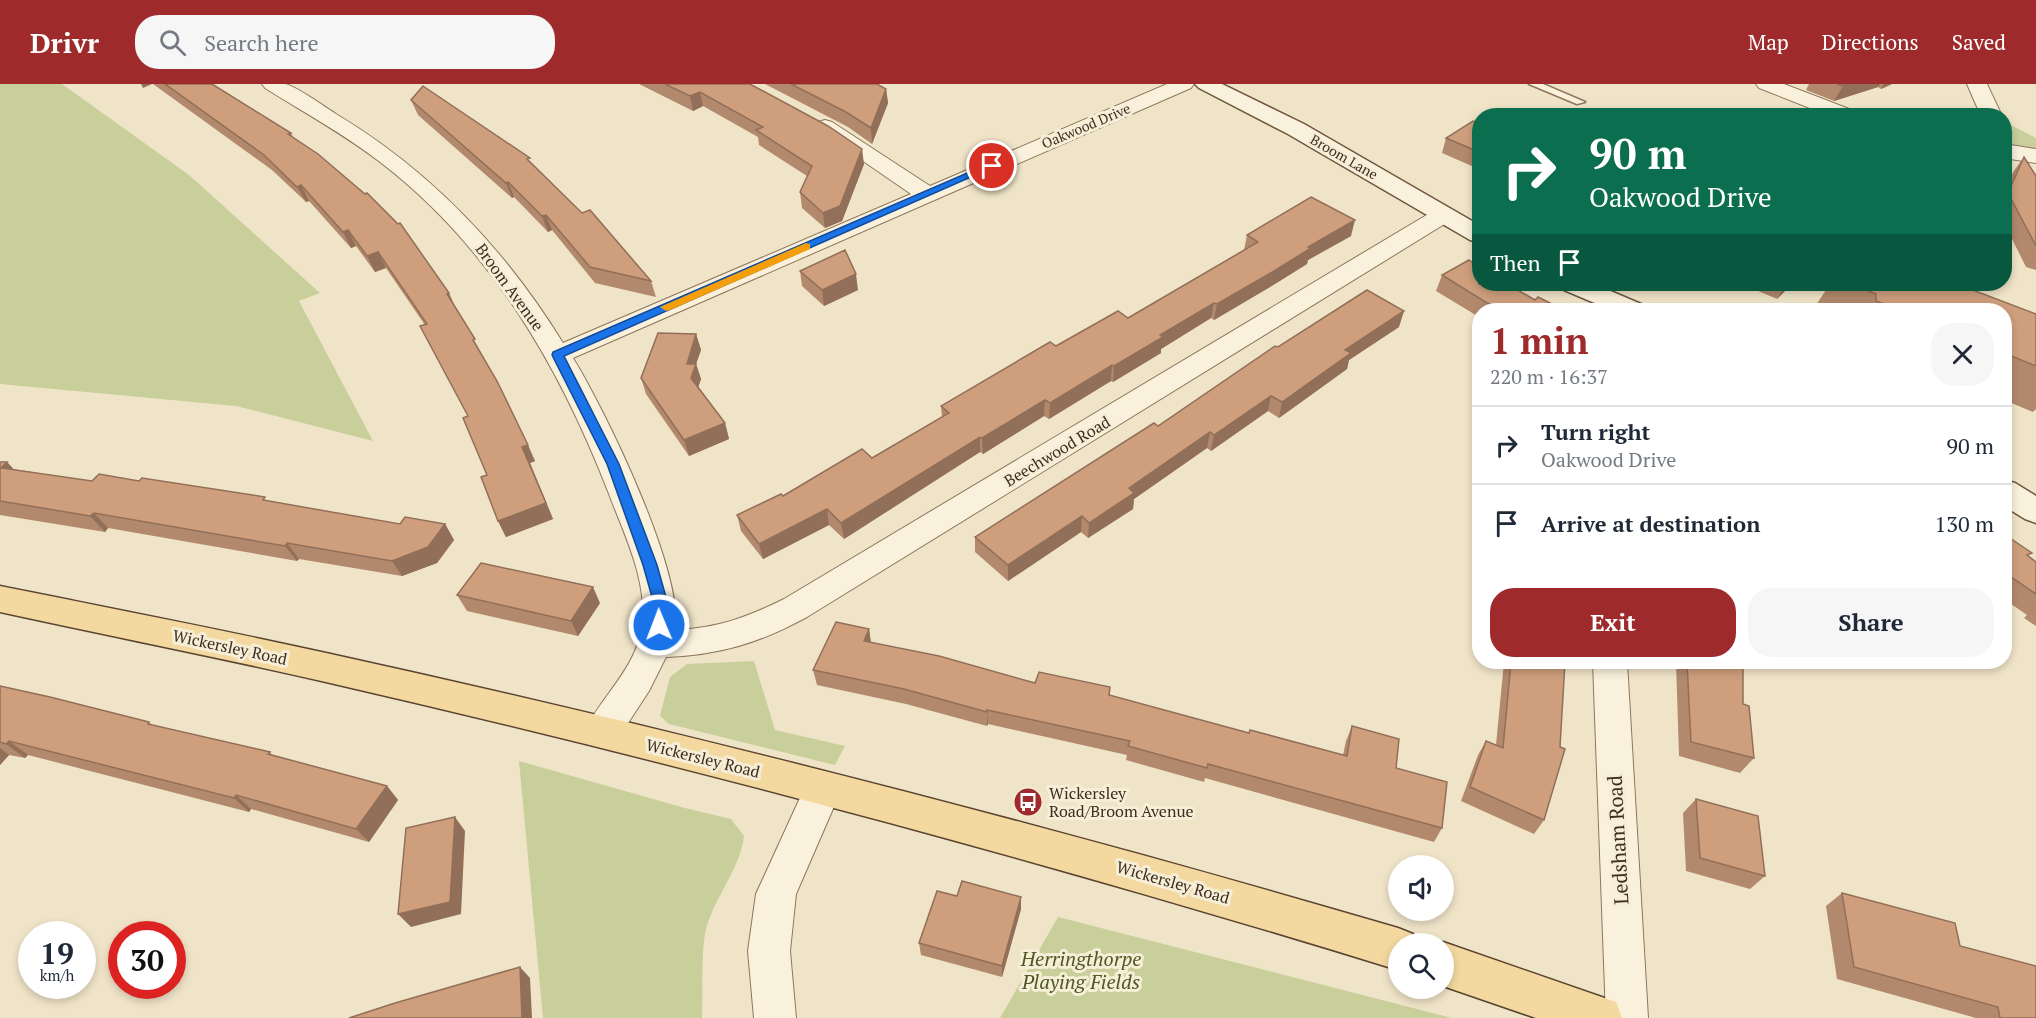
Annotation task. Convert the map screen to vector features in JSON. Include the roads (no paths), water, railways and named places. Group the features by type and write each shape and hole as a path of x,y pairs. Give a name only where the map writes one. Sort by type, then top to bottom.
{"main road":[{"name":"Broom Lane","path":"1206,84 1296,129 1472,232"},
{"path":"1589,291 1616,303"},
{"path":"2012,496 2036,511"},
{"name":"Wickersley Road","path":"0,599 324,667 602,732 823,788 1211,893 1388,946"},
{"path":"1454,968 1600,1018"}],"street":[{"name":"Broom Avenue","path":"272,84 373,147 428,191 475,237 515,287 558,355 613,464 650,565 659,597 659,625 655,644 626,698 602,732"},
{"name":"Oakwood Drive","path":"558,355 1184,84"},
{"path":"1766,84 1829,108"},
{"path":"1977,84 1988,108"},
{"path":"808,117 839,134 927,194"},
{"path":"2012,151 2036,156"},
{"name":"Beechwood Road","path":"655,644 718,639 747,631 774,618 866,567 1443,215"},
{"name":"Ledsham Road","path":"1610,669 1627,1018"},
{"path":"775,1018 769,951 776,894 823,788"}],"lane":[{"path":"1534,84 1580,102"}],"place":[{"name":"Wickersley Road/Broom Avenue","path":"1028,802"}],"park label":[{"name":"Herringthorpe Playing Fields","path":"1081,970"}]}
